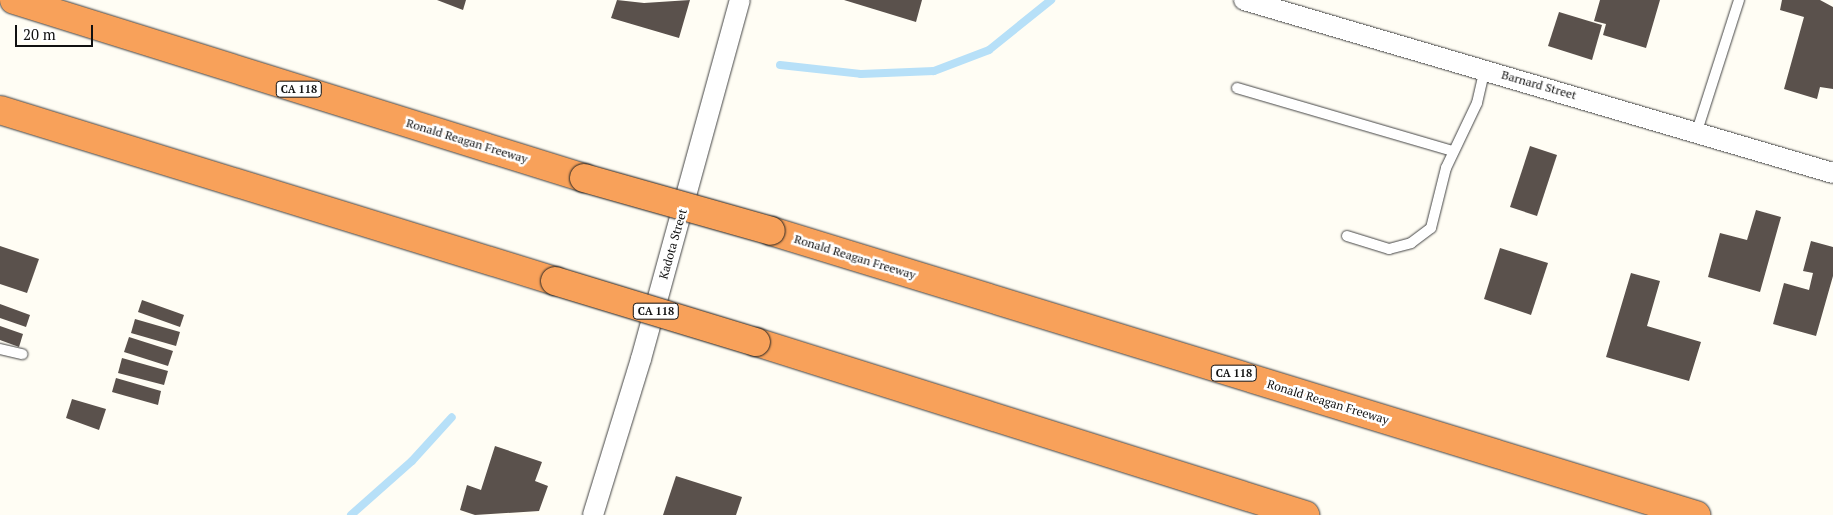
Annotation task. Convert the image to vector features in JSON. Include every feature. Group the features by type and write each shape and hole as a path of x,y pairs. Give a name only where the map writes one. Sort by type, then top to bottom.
{"highway":[{"name":"Ronald Reagan Freeway","path":"14,0 584,178 771,231 1696,515"},
{"name":"CA 118","path":"0,110 756,342 1305,515"}],"street":[{"name":"Kadota Street","path":"592,515 641,359 740,0"},
{"name":"Barnard Street","path":"1244,0 1697,131 1833,173"}],"lane":[{"path":"1697,131 1739,0"},
{"path":"1347,236 1389,249 1411,243 1431,228 1453,151 1477,103 1485,69"},
{"path":"1237,88 1453,151"},
{"path":"0,348 22,354"}],"building":[{"path":"437,0 466,0 463,10"},
{"path":"617,0 644,3 690,0 679,38 611,18"},
{"path":"844,0 922,0 916,22"},
{"path":"1600,0 1660,0 1646,48 1603,35 1606,24 1594,21"},
{"path":"1782,0 1820,0 1833,7 1833,89 1820,87 1817,99 1784,89 1804,17 1780,10"},
{"path":"1559,12 1602,25 1592,60 1548,46"},
{"path":"1530,146 1557,155 1537,216 1510,207"},
{"path":"1756,210 1781,217 1760,292 1708,277 1720,233 1747,240"},
{"path":"1811,241 1833,247 1833,276 1816,336 1773,324 1784,283 1809,290 1813,273 1803,271"},
{"path":"0,246 39,259 27,293 0,284"},
{"path":"1500,248 1548,263 1531,315 1484,299"},
{"path":"1631,273 1660,281 1647,326 1701,342 1689,381 1606,357"},
{"path":"142,300 184,315 180,327 138,312"},
{"path":"0,304 30,315 26,327 0,318"},
{"path":"135,319 180,332 176,346 131,333"},
{"path":"0,326 23,334 19,347 0,340"},
{"path":"129,337 173,351 168,366 124,352"},
{"path":"122,358 168,371 164,385 118,373"},
{"path":"116,378 161,391 158,405 112,392"},
{"path":"72,399 106,409 99,430 66,418"},
{"path":"495,446 542,462 535,481 548,486 539,511 475,515 460,510 467,485 481,490"},
{"path":"676,476 742,497 736,515 663,515"}],"waterway":[{"path":"780,65 861,74 934,71 989,50 1051,0"},
{"path":"351,515 412,461 452,417"}]}
